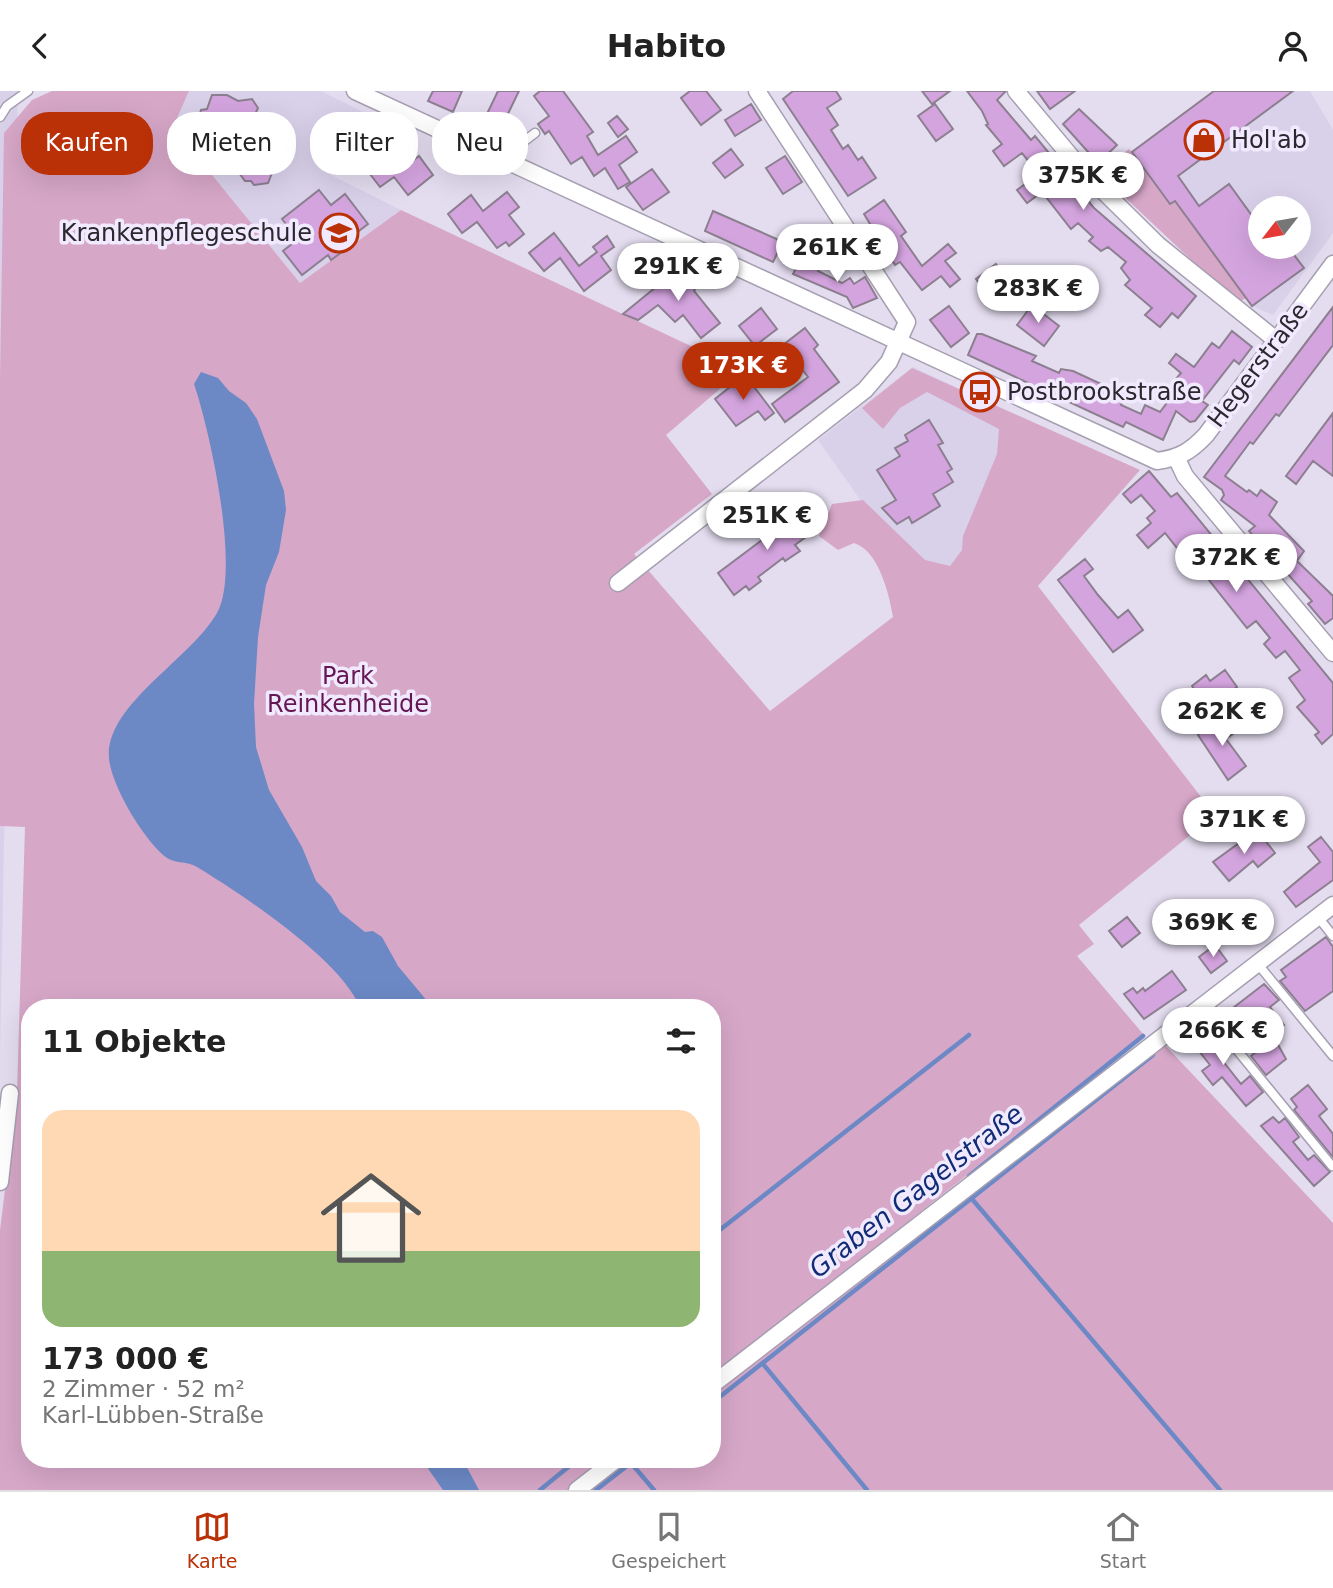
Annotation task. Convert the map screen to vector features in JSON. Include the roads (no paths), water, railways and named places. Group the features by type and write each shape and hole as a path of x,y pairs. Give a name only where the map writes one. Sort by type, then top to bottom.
{"street":[{"path":"355,91 432,127"},
{"path":"618,583 865,390 889,362 907,323 757,91"},
{"path":"1016,91 1083,171 1158,245 1276,341"},
{"path":"528,172 1151,459 1177,459 1185,477 1333,653"},
{"name":"Hegerstraße","path":"1177,459 1192,450 1206,435 1333,264"},
{"path":"721,1378 1333,905"},
{"path":"0,1182 10,1093"},
{"path":"577,1490 605,1468"}],"lane":[{"path":"0,117 7,106 28,91"},
{"path":"528,138 535,133"},
{"path":"1318,917 1333,936"},
{"path":"1257,963 1333,1056"},
{"path":"1201,1006 1332,1166"}],"water":[{"path":"201,372 218,378 229,391 246,403 257,419 284,491 286,510 279,552 266,585 258,637 254,704 256,747 269,790 302,847 316,881 331,896 340,912 365,932 373,931 382,937 398,966 426,999 355,999 333,970 263,911 197,867 171,860 158,850 130,813 111,770 111,738 120,720 134,701 204,631 217,613 224,593 226,566 220,500 208,434 194,384"},
{"path":"428,1468 467,1468 479,1490 443,1490"}],"waterway":[{"path":"721,1229 969,1035"},
{"name":"Graben Gagelstraße","path":"969,1176 1143,1036"},
{"path":"721,1396 1153,1055"},
{"path":"972,1199 1220,1490"},
{"path":"763,1364 867,1490"},
{"name":"Graben Gagelstraße","path":"540,1490 567,1468"},
{"path":"596,1490 624,1468"},
{"path":"635,1468 654,1490"}],"place":[{"name":"Hol'ab","path":"1204,140"},
{"name":"Krankenpflegeschule","path":"339,233"},
{"name":"Postbrookstraße","path":"980,392"}],"park label":[{"name":"Park Reinkenheide","path":"348,690"}]}
